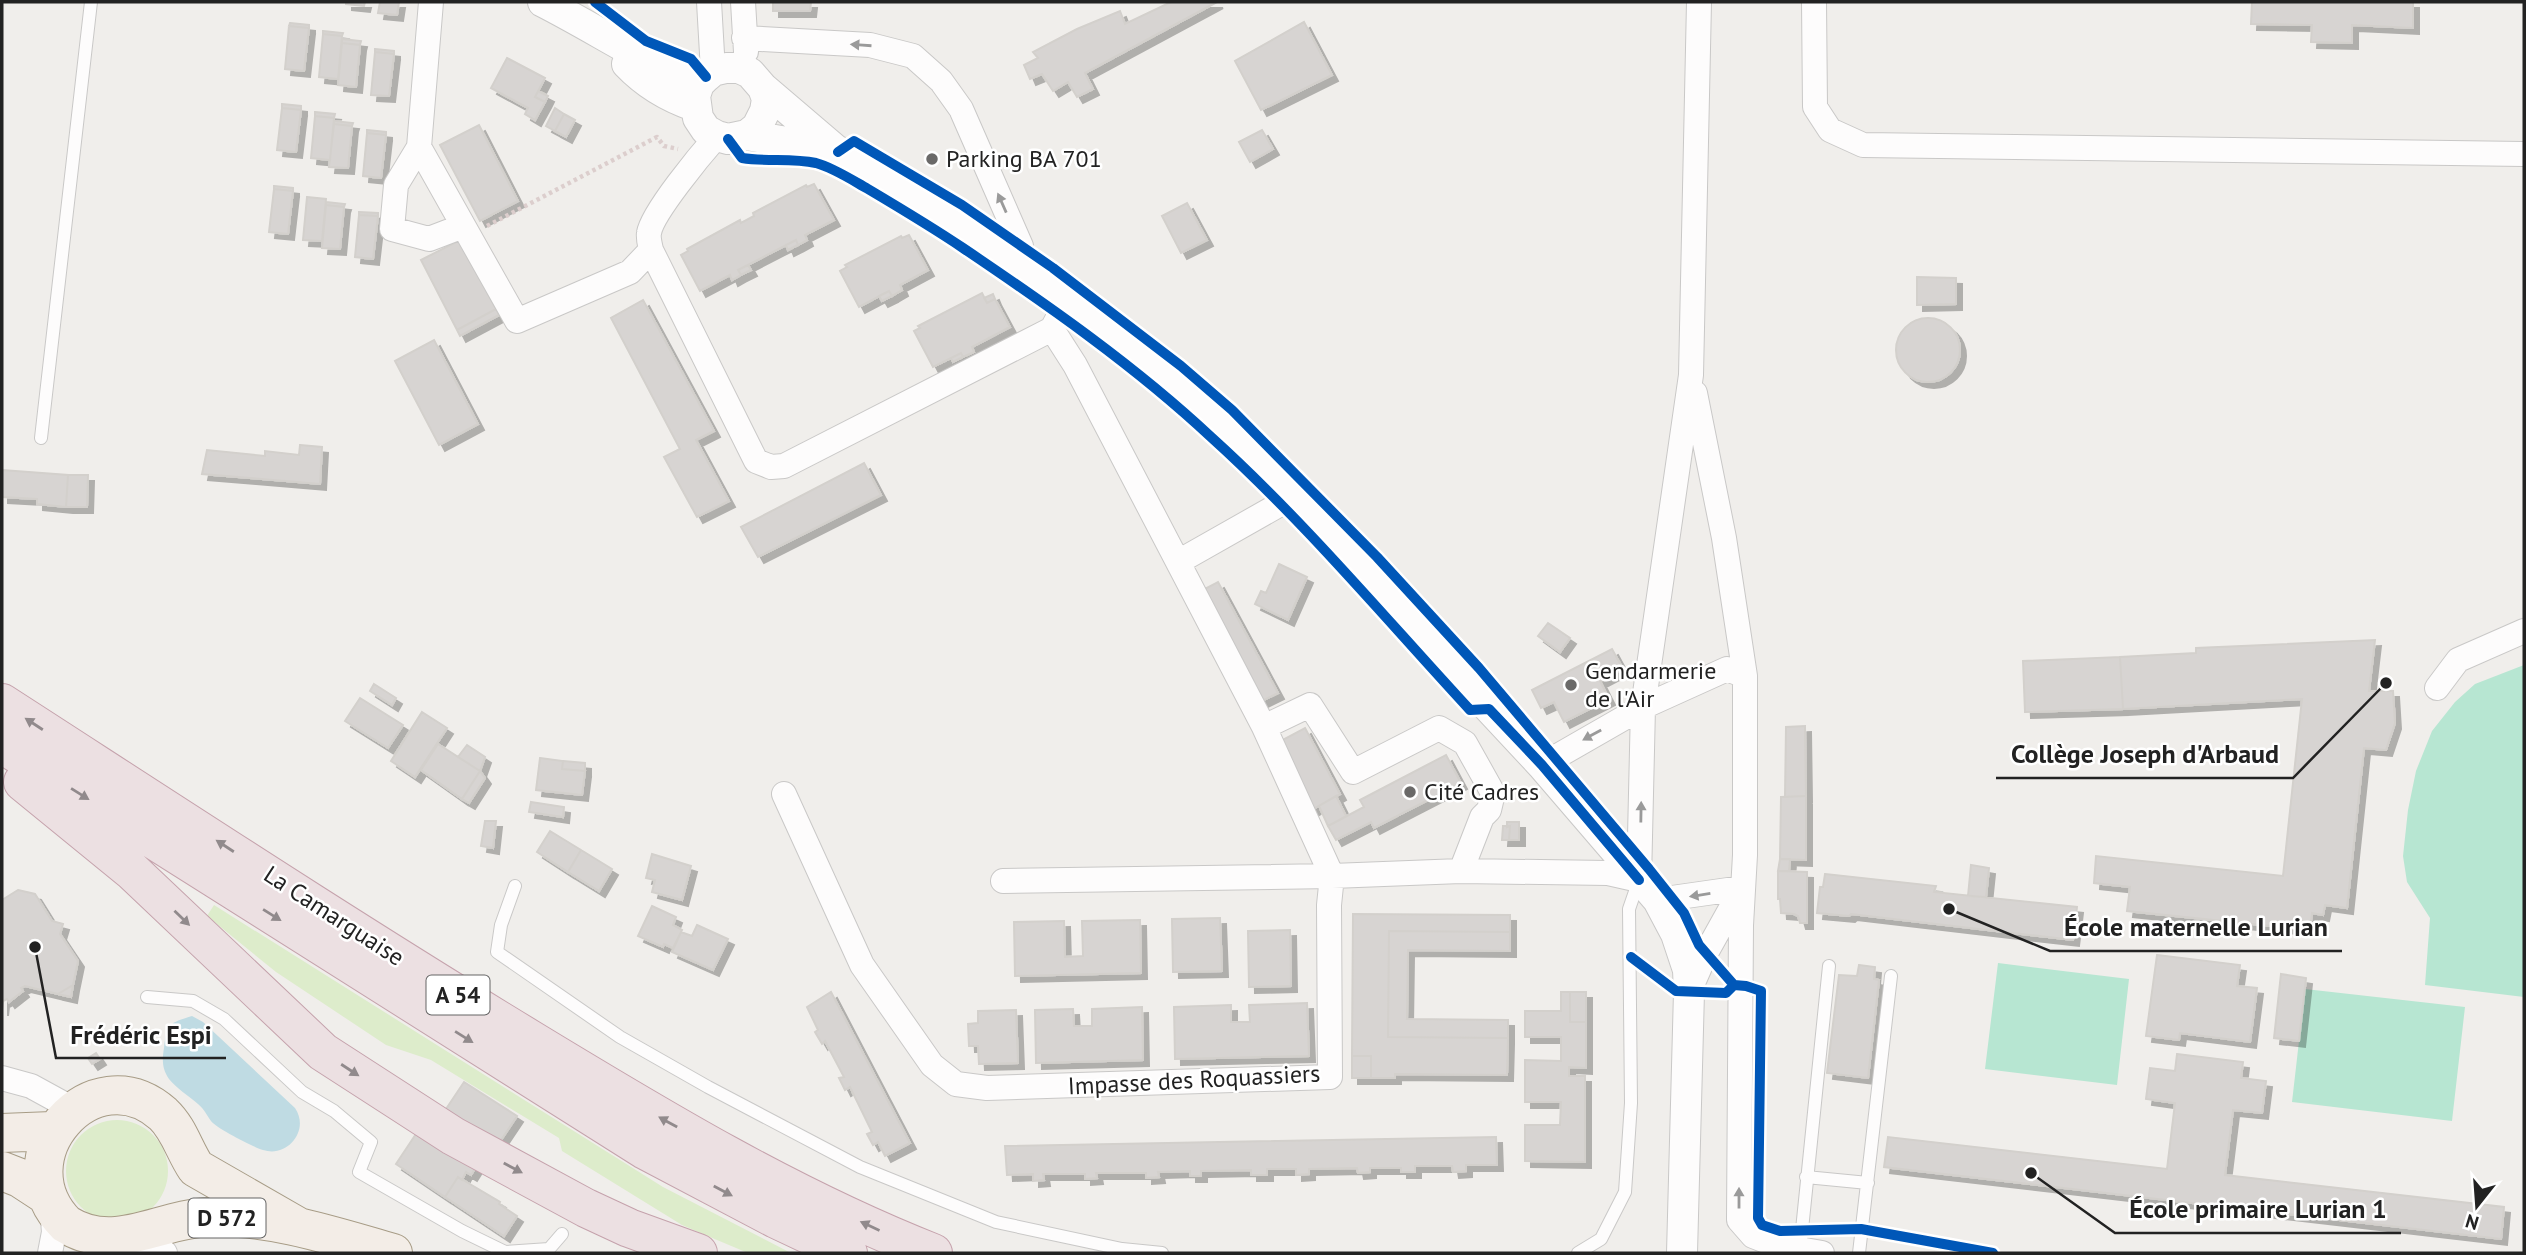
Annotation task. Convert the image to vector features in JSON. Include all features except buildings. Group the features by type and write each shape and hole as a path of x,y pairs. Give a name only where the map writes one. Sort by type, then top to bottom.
{"highway":[{"name":"La Camarguaise","path":"2,703 469,1002 662,1119 798,1193 933,1253"},
{"name":"La Camarguaise","path":"2,744 645,1150 776,1219 848,1253"},
{"path":"2,765 132,871 323,1052 453,1136 586,1208 629,1228 698,1253"}],"main road":[{"path":"2,1133 63,1120 95,1099 119,1096 142,1101 162,1114 177,1132 186,1154 188,1175 184,1195 162,1241 140,1238 103,1246 66,1225 49,1202 20,1178 2,1171"},
{"path":"49,1202 41,1173 43,1151 63,1120"},
{"name":"D 572","path":"186,1154 196,1168 205,1174 297,1226"},
{"name":"D 572","path":"162,1241 208,1217 253,1219 297,1226 393,1253"}],"street":[{"path":"431,2 419,147 396,185 392,229 429,239 465,229"},
{"path":"543,2 600,31 654,65 702,87"},
{"path":"709,2 702,87 702,124 706,130 727,139 747,135 838,152"},
{"path":"743,2 744,38 757,81 766,99 765,111 757,127 747,135"},
{"path":"1649,890 1643,707 1691,375 1699,2"},
{"path":"1814,2 1815,107 1830,130 1863,145 2524,154"},
{"path":"744,38 870,45 912,56 942,81 961,110 1021,246 1024,267"},
{"path":"702,87 726,68 739,68 838,152 1024,267 1069,299 1192,401 1291,498 1542,765 1649,890 1676,934 1688,970 1682,1253"},
{"path":"717,136 697,158 661,210 649,232 651,250 757,461 771,467 784,466 1052,330 1069,299"},
{"path":"419,147 517,321 630,272 651,250"},
{"path":"1052,330 1074,365 1264,727 1332,876"},
{"path":"1691,375 1724,538 1745,676 1739,1220 1753,1236 1776,1245 1811,1251"},
{"path":"1178,562 1291,498"},
{"path":"2437,688 2458,660 2524,631"},
{"path":"1542,765 1643,707 1727,669 1745,676"},
{"path":"1264,727 1310,705 1353,772 1439,728 1465,743 1493,793 1489,810 1482,817 1461,871"},
{"name":"Impasse des Roquassiers","path":"784,794 862,965 932,1065 956,1084 988,1088 1330,1077 1329,905 1332,876"},
{"path":"1003,881 1332,876 1461,871 1608,873 1649,890 1742,888"},
{"path":"1689,992 1706,953 1742,888"},
{"path":"2,1078 32,1086 63,1120"},
{"path":"49,1202 54,1232 50,1253"}],"lane":[{"path":"41,438 91,2"},
{"path":"515,886 501,925 497,952 631,1043 860,1167 996,1222 1122,1249 1162,1253"},
{"path":"1578,1253 1601,1239 1625,1192 1631,1103 1629,909 1649,890"},
{"path":"1811,1251 1806,1177 1829,966"},
{"path":"1859,1253 1891,976"},
{"path":"147,997 193,1000 224,1018 302,1092 334,1111 371,1142 359,1172 462,1231 505,1252 549,1249 562,1234"},
{"path":"1806,1177 1868,1183"}],"path":[{"path":"465,229 481,229 657,137 664,146 679,149"}],"green space":[{"path":"2524,665 2524,997 2425,985 2430,918 2407,882 2403,856 2416,771 2432,731 2455,702 2475,684"},
{"path":"214,905 663,1187 791,1253 748,1253 682,1225 562,1151 559,1138 431,1060 386,1045 276,972 207,916"},
{"path":"1998,963 2129,979 2117,1085 1985,1069"},
{"path":"2305,989 2465,1007 2452,1121 2292,1102"},
{"path":"117,1120 146,1128 160,1142 168,1171 160,1200 146,1214 117,1222 88,1214 74,1200 66,1171 74,1142 88,1128"}],"water":[{"path":"192,1016 203,1022 295,1108 300,1125 294,1140 288,1146 281,1150 263,1150 227,1132 214,1124 200,1106 169,1079 163,1060 168,1029 174,1023"}],"cycle path":[{"path":"595,2 646,41 691,59 706,77"},
{"path":"728,139 742,158 816,163 868,189 940,233 1027,292 1152,386 1211,437 1279,502 1470,710 1489,709 1542,765 1639,880"},
{"path":"838,152 854,141 962,205 1053,268 1181,366 1232,410 1377,557 1479,668 1649,869 1684,913 1699,945 1734,985 1761,991 1758,1218 1762,1225 1780,1231 1861,1229 1993,1253"},
{"path":"1631,957 1676,991 1726,993 1734,985"}],"place":[{"name":"Parking BA 701","path":"932,159"},
{"name":"Collège Joseph d'Arbaud","path":"2386,683"},
{"name":"Gendarmerie de l'Air","path":"1571,685"},
{"name":"Cité Cadres","path":"1410,792"},
{"name":"École maternelle Lurian","path":"1949,909"},
{"name":"Frédéric Espi","path":"35,947"},
{"name":"École primaire Lurian 1","path":"2031,1173"}]}
